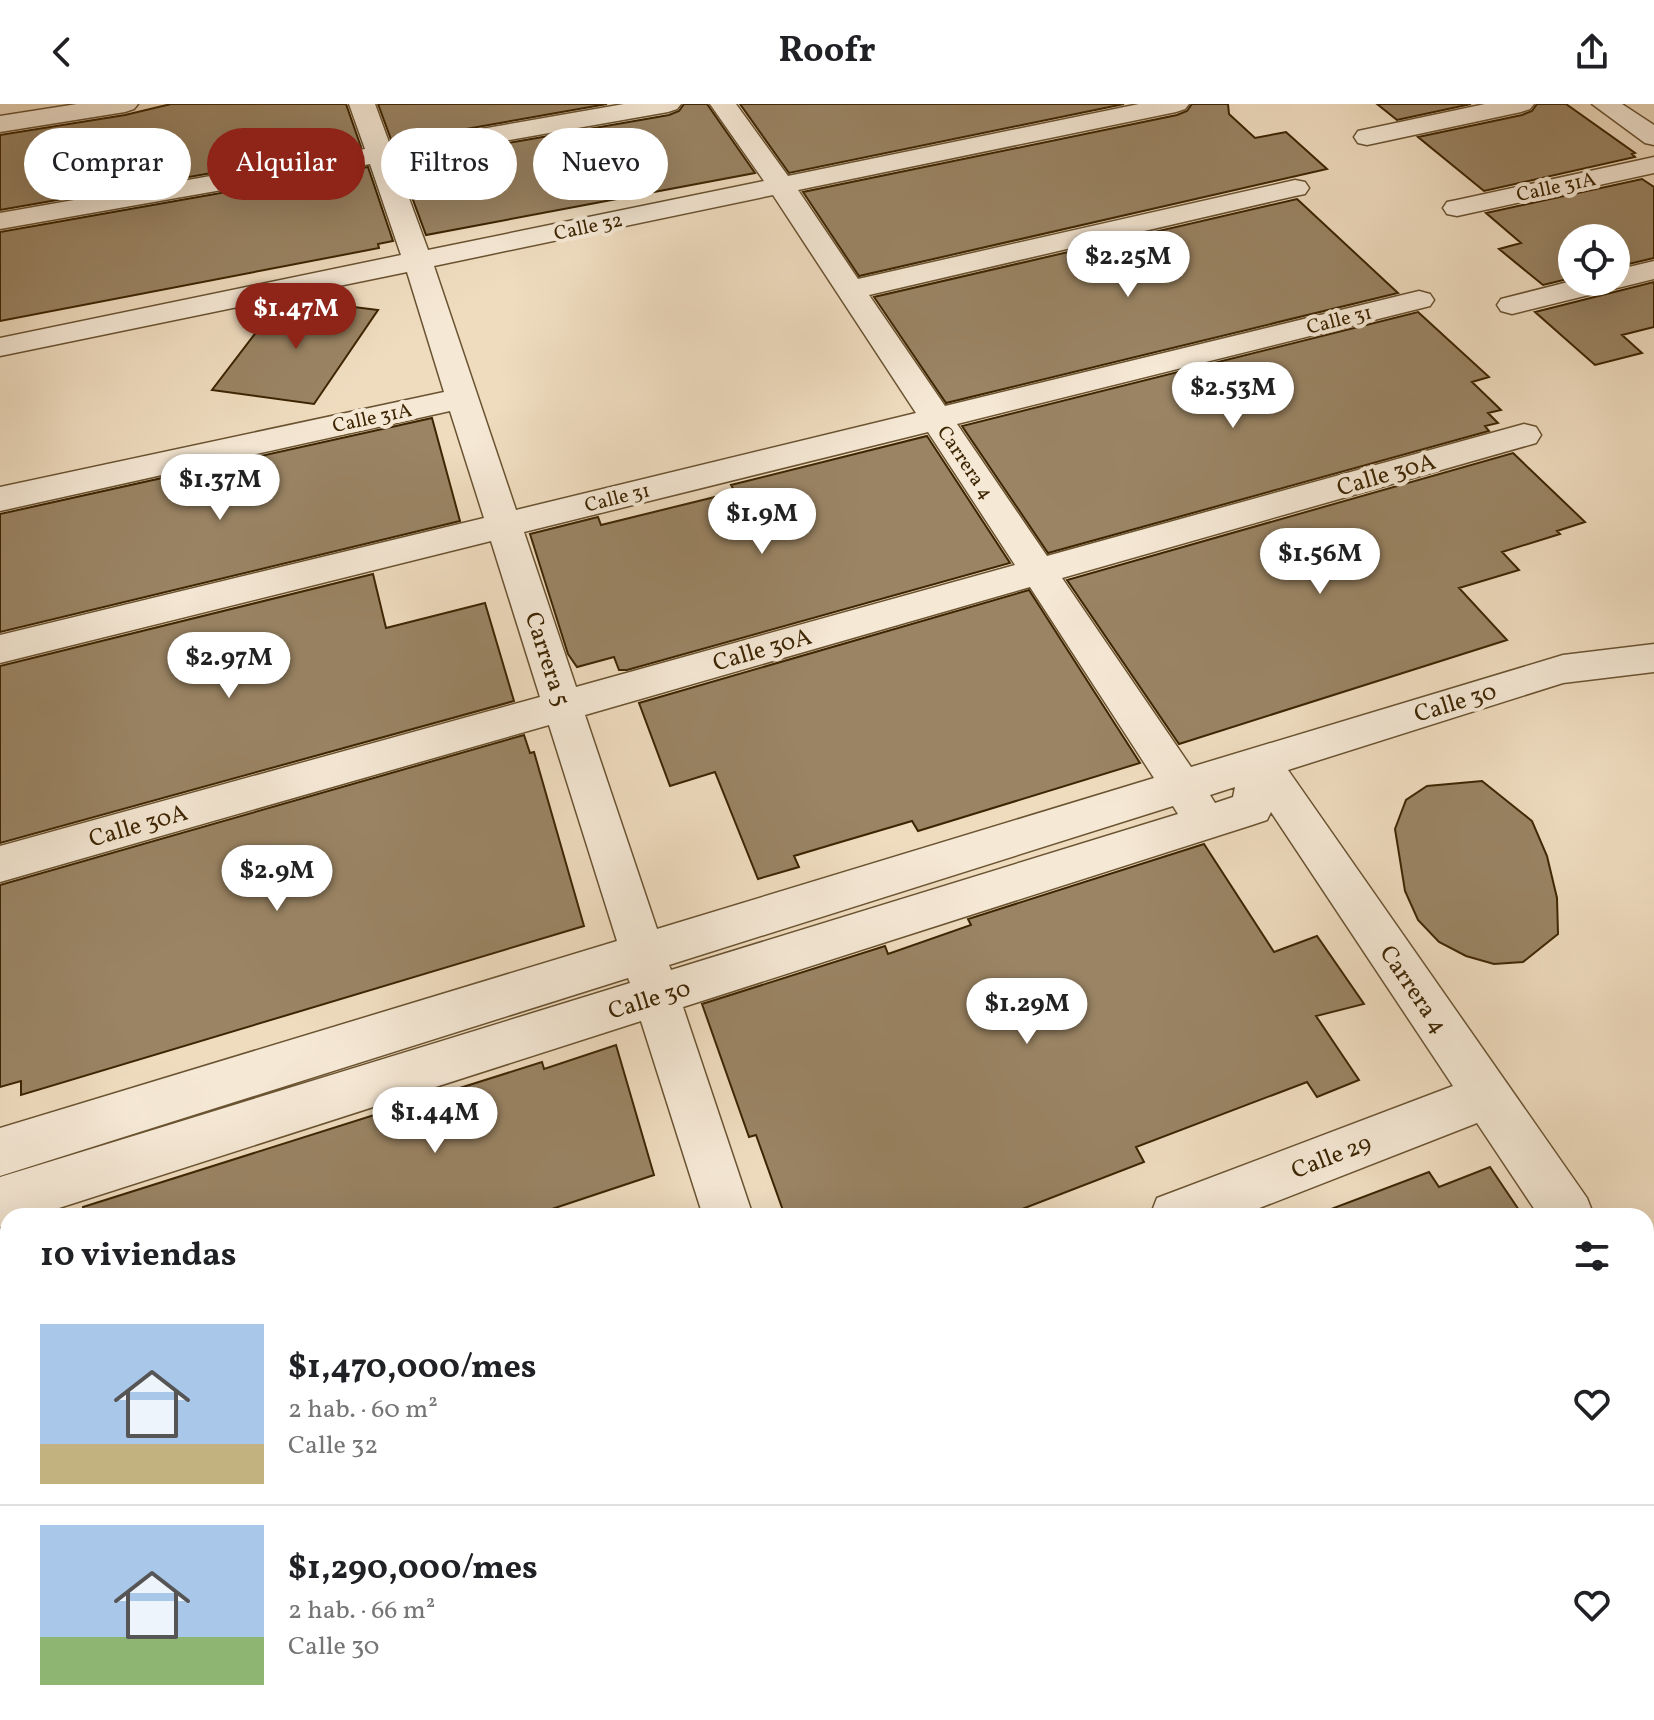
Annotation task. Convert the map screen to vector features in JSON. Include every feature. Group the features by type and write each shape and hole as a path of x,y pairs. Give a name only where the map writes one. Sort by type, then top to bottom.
{"street":[{"path":"0,124 125,104"},
{"name":"Carrera 5","path":"362,104 418,261 725,1208"},
{"path":"0,221 668,104"},
{"name":"Carrera 4","path":"723,104 1194,804"},
{"name":"Calle 32","path":"0,347 1176,104"},
{"path":"1367,137 1521,104"},
{"path":"1605,104 1654,137"},
{"name":"Calle 31A","path":"1457,208 1654,165"},
{"path":"851,290 1295,188"},
{"path":"1630,276 1654,270"},
{"path":"1512,305 1558,294"},
{"name":"Calle 31","path":"0,649 1419,300"},
{"name":"Calle 31A","path":"0,499 463,398"},
{"name":"Calle 30A","path":"0,864 1524,435"},
{"name":"Calle 30","path":"0,1152 643,953 1194,804 1252,808 1260,762 1563,669 1654,660"},
{"name":"Carrera 4","path":"1260,762 1564,1208"},
{"name":"Calle 30","path":"0,1202 657,997 1194,804"},
{"name":"Calle 29","path":"1196,1208 1487,1096"}],"building":[{"path":"171,104 346,104 354,128 207,128 207,174 191,177 191,128 44,128"},
{"path":"378,104 607,104 471,128 387,128"},
{"path":"684,104 707,104 755,173 668,189 668,128 594,128 679,111"},
{"path":"740,104 1124,104 789,173"},
{"path":"1192,104 1228,104 1229,114 1255,138 1286,132 1327,169 859,276 803,192 1177,115 1187,111"},
{"path":"1377,104 1471,104 1397,120"},
{"path":"1537,104 1566,104 1635,153 1632,154 1635,157 1484,191 1418,137 1522,115 1532,111"},
{"path":"24,131 24,200 57,200 0,210 0,135"},
{"path":"533,139 533,200 612,200 426,235 413,200 517,200 517,141"},
{"path":"368,167 393,241 378,244 379,248 0,321 0,232 207,195 207,200 365,200 365,168"},
{"path":"1642,179 1654,187 1654,258 1630,264 1630,224 1558,224 1558,281 1543,285 1499,249 1521,243 1486,213"},
{"path":"1297,199 1398,293 946,403 874,297"},
{"path":"1654,282 1654,327 1622,335 1642,353 1595,365 1535,312 1598,296 1630,296 1630,288"},
{"path":"290,299 378,310 314,404 212,390 280,301"},
{"path":"1418,312 1489,377 1472,382 1501,410 1488,413 1498,423 1485,426 1489,431 1048,553 962,426"},
{"path":"432,418 460,521 0,632 0,514"},
{"path":"927,436 1010,563 627,670 619,670 614,657 577,667 568,654 530,534 598,517 601,525 735,492 731,485"},
{"path":"1513,453 1585,522 1557,531 1560,534 1502,552 1519,570 1459,588 1507,640 1179,744 1067,580"},
{"path":"373,574 386,628 485,603 514,701 0,843 0,666"},
{"path":"1029,590 1140,763 918,831 912,821 794,856 799,867 758,879 715,772 670,786 639,703"},
{"path":"524,735 530,753 534,752 584,926 21,1095 21,1081 0,1087 0,885"},
{"path":"1482,781 1532,821 1547,856 1557,898 1558,934 1523,962 1494,964 1466,956 1439,942 1418,920 1405,891 1395,829 1406,800 1427,786"},
{"path":"1204,844 1274,952 1317,936 1364,1004 1316,1016 1359,1080 1317,1097 1307,1082 1136,1147 1144,1162 1025,1208 782,1208 756,1135 749,1137 702,1004 885,946 888,954 971,925 968,919"},
{"path":"616,1045 654,1175 555,1208 83,1208 542,1062 544,1069"},
{"path":"1490,1167 1518,1208 1334,1208 1429,1172 1439,1187"}]}
